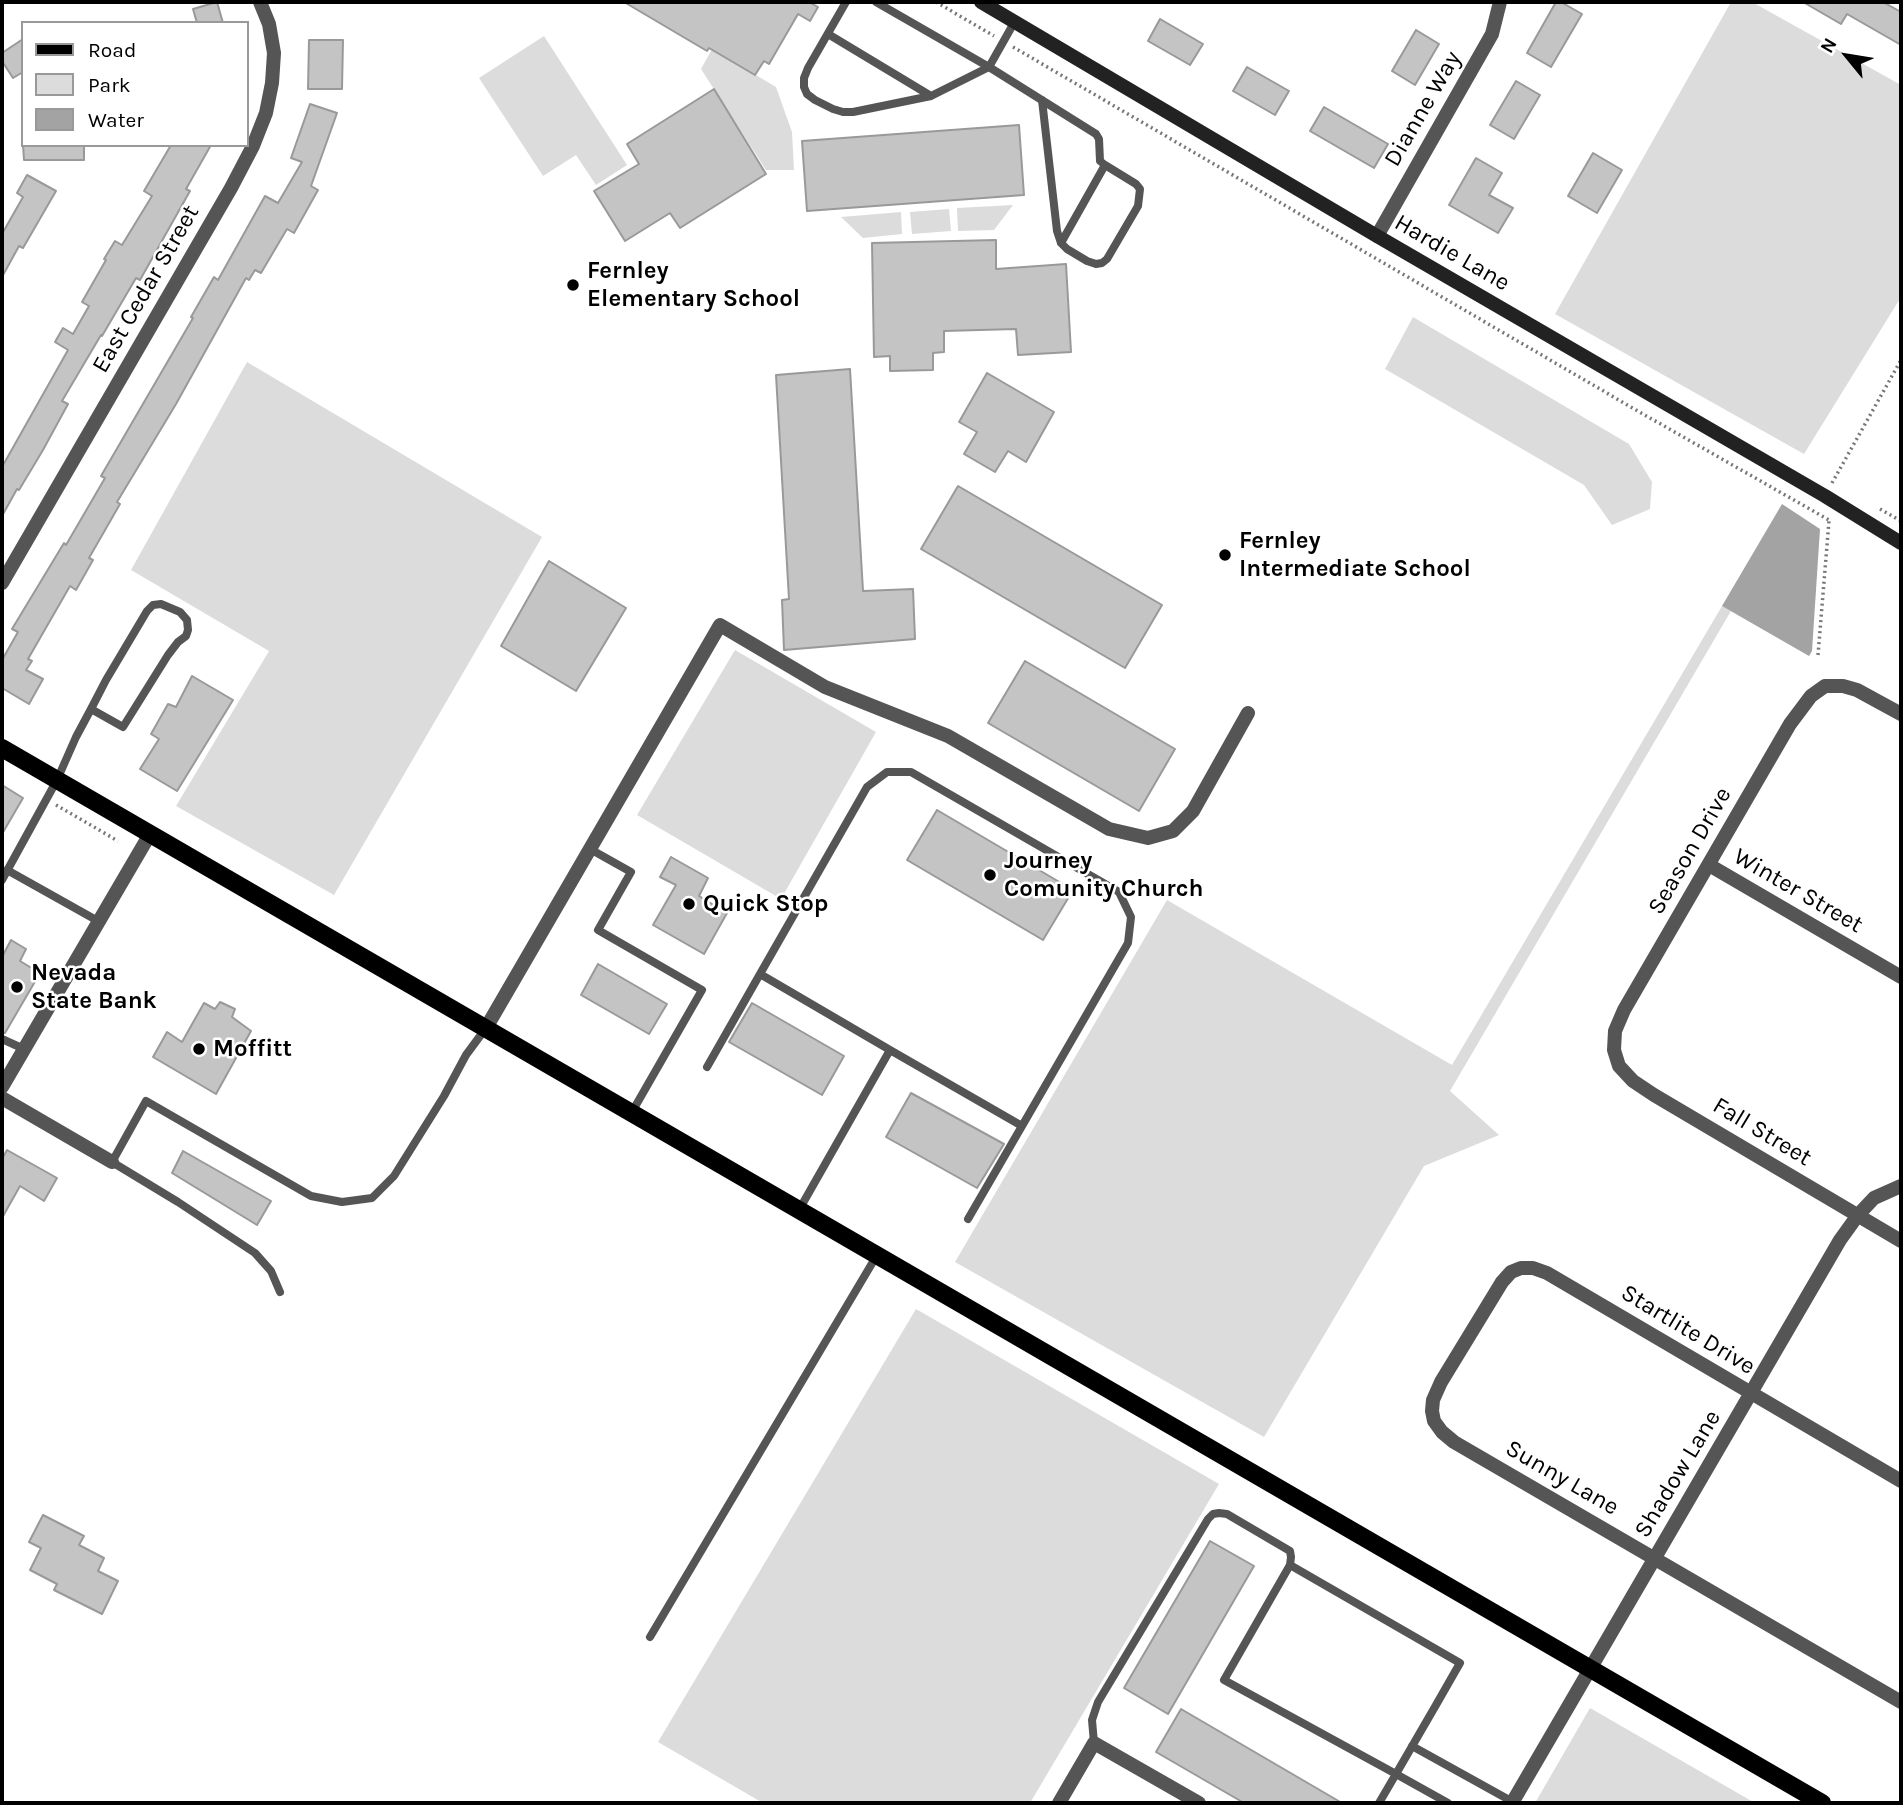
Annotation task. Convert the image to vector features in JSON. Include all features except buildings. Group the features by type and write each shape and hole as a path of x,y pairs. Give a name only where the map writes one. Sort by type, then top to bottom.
{"main road":[{"path":"2,748 1822,1803"}],"street":[{"name":"East Cedar Street","path":"2,583 253,146 266,113 274,53 260,2"},
{"name":"Hardie Lane","path":"981,2 1901,543"},
{"name":"Dianne Way","path":"1377,236 1492,34 1500,2"},
{"path":"486,1028 720,625 825,687 948,736 1109,829 1148,838 1173,831 1193,811 1248,713"},
{"name":"Season Drive","path":"1614,1051 1615,1031 1624,1010 1790,724 1811,696 1825,686 1843,686 1857,690 1901,714"},
{"path":"2,1087 150,834"},
{"name":"Winter Street","path":"1709,865 1901,977"},
{"name":"Fall Street","path":"1614,1051 1619,1066 1654,1095 1901,1241"},
{"path":"2,1098 111,1162"},
{"name":"Shadow Lane","path":"1512,1803 1835,1249 1858,1215 1874,1198 1901,1186"},
{"name":"Startlite Drive","path":"1471,1333 1495,1291 1511,1272 1521,1268 1533,1268 1547,1273 1901,1481"},
{"name":"Sunny Lane","path":"1471,1333 1433,1400 1434,1421 1442,1432 1454,1442 1901,1702"},
{"path":"1059,1803 1094,1743 1199,1803"}],"lane":[{"path":"846,2 804,78 807,94 843,112 931,96 989,67 1015,21"},
{"path":"876,2 989,67 1042,100 1096,134 1099,139 1100,161 1140,189 1138,206 1102,263 1087,261 1060,243 1042,100"},
{"path":"828,33 931,96"},
{"path":"1060,243 1105,165"},
{"path":"2,880 57,780 91,709 147,611 153,605 161,604 180,611 187,620 186,636 169,655 123,727 91,709"},
{"path":"707,1068 867,787 887,772 911,772 1107,885 1119,892 1131,917 1128,943 968,1219"},
{"path":"590,849 631,872 598,930 702,990 632,1113"},
{"path":"8,870 98,921"},
{"path":"760,974 1022,1126"},
{"path":"280,1292 271,1271 255,1253 111,1162 146,1101 311,1196 342,1202 372,1198 394,1176 466,1055 486,1028"},
{"path":"2,1039 24,1049"},
{"path":"799,1210 890,1050"},
{"path":"650,1637 877,1255"},
{"path":"1094,1743 1092,1720 1098,1702 1208,1519 1213,1514 1227,1514 1290,1551 1291,1557 1290,1565 1224,1680 1448,1803"},
{"path":"1290,1565 1460,1663 1379,1803"},
{"path":"1412,1746 1512,1803"}],"path":[{"path":"936,2 1829,520 1818,655"},
{"path":"1825,496 1901,360"},
{"path":"46,799 118,841"}],"green space":[{"path":"1731,2 1752,2 1901,85 1901,297 1804,454 1555,314"},
{"path":"544,36 627,165 596,185 576,155 543,176 479,78"},
{"path":"712,49 776,87 792,132 794,170 766,170 701,69"},
{"path":"1013,205 994,230 958,231 957,208"},
{"path":"949,209 951,231 912,234 910,212"},
{"path":"901,212 902,234 863,238 841,217"},
{"path":"1413,317 1629,444 1652,482 1650,509 1612,525 1584,485 1385,369"},
{"path":"247,362 542,537 334,895 176,806 269,651 131,570"},
{"path":"1722,606 1731,611 1450,1091 1499,1135 1424,1166 1264,1437 955,1262 1167,900 1452,1065"},
{"path":"735,650 876,732 781,899 637,815"},
{"path":"916,1309 1219,1484 1030,1803 763,1803 658,1742"},
{"path":"1590,1708 1755,1803 1535,1803"}],"water":[{"path":"1782,504 1820,529 1812,651 1809,656 1722,606"}],"place":[{"name":"Fernley Elementary School","path":"573,285"},
{"name":"Fernley Intermediate School","path":"1225,555"},
{"name":"Journey Comunity Church","path":"990,875"},
{"name":"Quick Stop","path":"689,904"},
{"name":"Nevada State Bank","path":"17,987"},
{"name":"Moffitt","path":"199,1049"}]}
